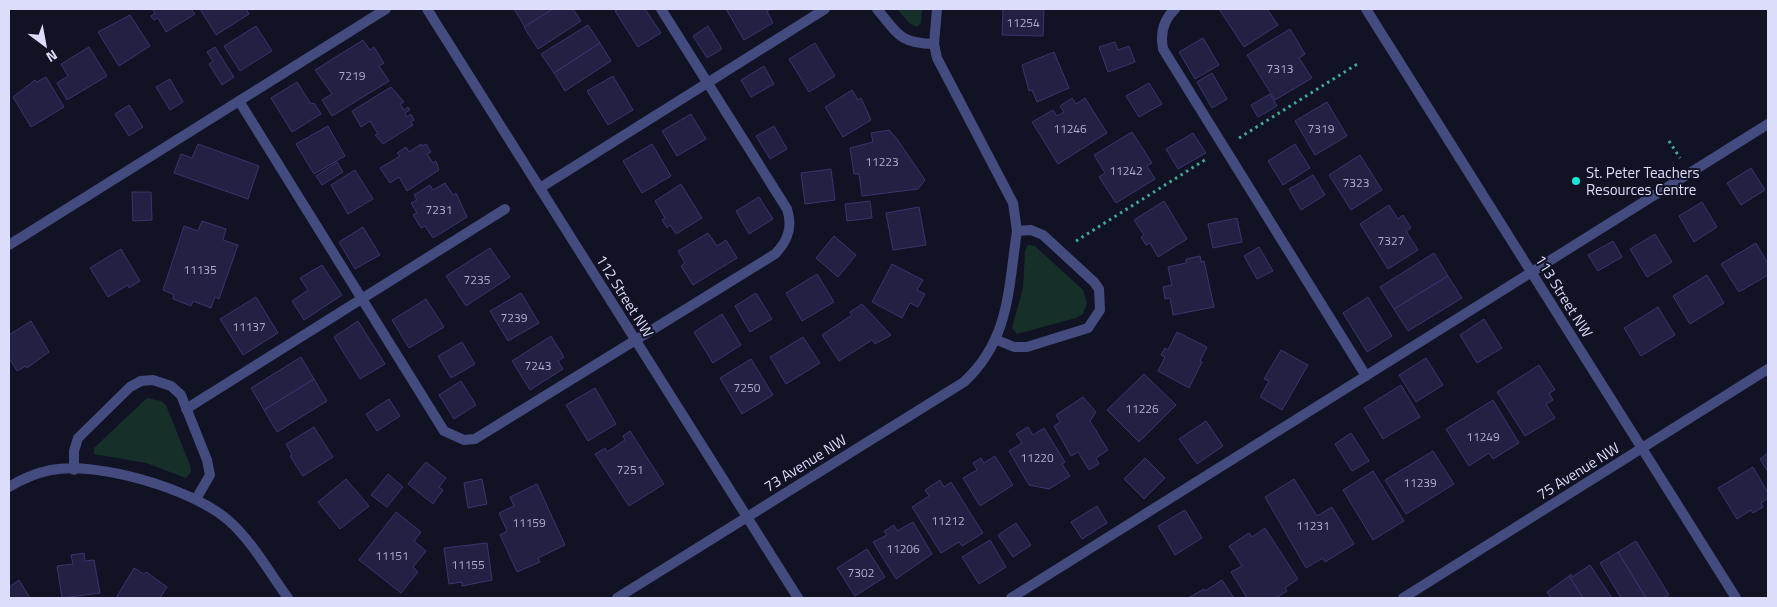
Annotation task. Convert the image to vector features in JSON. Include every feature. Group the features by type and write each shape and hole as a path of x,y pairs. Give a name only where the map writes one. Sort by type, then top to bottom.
{"street":[{"path":"9,245 386,9"},
{"name":"112 Street NW","path":"427,9 798,598"},
{"path":"239,101 444,431 464,440 476,439 776,254 787,238 791,219 787,209 661,9"},
{"path":"540,188 825,9"},
{"path":"877,9 903,39 917,44 934,44"},
{"name":"73 Avenue NW","path":"618,598 964,382 980,367 996,340 1004,314 1017,231 1013,203 943,72 934,44 937,9"},
{"path":"1176,9 1164,22 1161,36 1164,49 1366,376"},
{"name":"113 Street NW","path":"1366,9 1736,598"},
{"path":"1011,598 1768,124"},
{"path":"186,409 505,209"},
{"path":"996,340 1014,347 1027,347 1088,328 1100,310 1099,289 1088,276 1037,232 1017,231"},
{"name":"75 Avenue NW","path":"1403,598 1768,369"},
{"path":"74,470 74,451 78,438 130,387 141,381 153,380 171,386 181,395 210,471 209,478 196,499"},
{"path":"9,487 21,480 52,470 108,472 134,478 196,499 227,519 243,535 288,598"}],"green space":[{"path":"897,9 922,9 921,23 917,27 909,23"},
{"path":"1028,245 1035,246 1083,290 1087,303 1083,314 1076,318 1017,334 1012,328 1023,288 1025,251"},
{"path":"147,398 161,401 166,405 190,465 191,472 186,478 146,463 94,454 94,448"}],"building":[{"path":"152,9 191,9 195,14 166,32 158,18 154,20 151,16 155,13"},
{"path":"200,9 246,9 249,14 216,35"},
{"path":"514,9 553,9 525,27"},
{"path":"553,9 573,9 581,21 538,49 524,27"},
{"path":"619,9 645,9 661,33 638,47 615,11"},
{"path":"726,9 771,9 767,11 773,23 744,40"},
{"path":"1003,9 1044,9 1043,36 1002,35"},
{"path":"1219,9 1267,9 1278,25 1244,47"},
{"path":"130,15 150,46 119,66 98,32"},
{"path":"588,25 600,43 554,73 541,54"},
{"path":"256,26 272,51 240,71 224,46"},
{"path":"708,26 722,49 707,58 693,36"},
{"path":"1290,29 1305,54 1299,58 1312,78 1275,100 1247,55"},
{"path":"1203,38 1219,65 1195,79 1179,52"},
{"path":"363,40 370,50 374,47 384,63 379,66 389,81 332,116 322,100 332,94 315,70"},
{"path":"1115,42 1118,50 1129,46 1135,62 1108,72 1099,47"},
{"path":"600,43 611,61 565,91 554,73"},
{"path":"815,43 835,76 809,92 789,59"},
{"path":"89,47 107,76 67,100 57,83 68,76 61,64"},
{"path":"215,47 234,77 222,85 209,64 213,61 207,52"},
{"path":"1054,52 1069,88 1037,102 1032,90 1029,91 1022,65"},
{"path":"764,66 774,84 751,97 741,80"},
{"path":"1212,73 1227,99 1212,108 1197,82"},
{"path":"613,76 633,110 608,125 587,91"},
{"path":"46,77 64,107 31,127 13,97 35,80 37,82"},
{"path":"170,79 183,102 170,110 156,87"},
{"path":"297,82 311,104 314,103 321,114 292,132 271,98"},
{"path":"1149,83 1162,104 1139,117 1126,96"},
{"path":"391,87 404,102 400,104 404,110 408,107 410,110 405,113 407,117 411,114 414,120 411,122 413,125 383,144 375,135 378,134 370,121 361,127 352,111"},
{"path":"852,90 858,100 861,98 871,120 843,137 825,107"},
{"path":"1270,94 1277,106 1258,117 1251,105"},
{"path":"1072,98 1076,104 1085,98 1107,133 1058,164 1032,122 1053,110 1057,116 1064,112 1060,106"},
{"path":"1327,102 1347,136 1315,155 1295,121"},
{"path":"129,105 143,127 129,136 115,114"},
{"path":"691,114 706,139 677,156 662,131"},
{"path":"328,126 345,156 314,174 296,144"},
{"path":"774,126 787,149 770,159 756,136"},
{"path":"889,130 925,180 918,189 862,196 859,174 854,174 850,148 873,142 871,133"},
{"path":"1132,132 1152,163 1147,166 1155,179 1116,203 1099,177 1105,173 1094,155"},
{"path":"1193,133 1206,153 1178,169 1166,149"},
{"path":"198,144 259,166 248,199 174,173 181,154 192,158"},
{"path":"421,144 422,146 426,144 431,152 427,154 433,163 436,161 439,170 407,191 399,177 390,183 380,168 400,156 397,153 406,147 409,152"},
{"path":"652,144 671,176 642,193 623,161"},
{"path":"1295,144 1310,168 1283,185 1268,161"},
{"path":"1360,155 1382,190 1351,210 1329,175"},
{"path":"337,162 343,172 322,185 316,176"},
{"path":"1751,168 1765,190 1741,205 1727,183"},
{"path":"831,169 835,200 805,204 801,173"},
{"path":"355,170 373,199 348,214 331,185"},
{"path":"1313,175 1325,195 1301,210 1289,189"},
{"path":"445,183 453,195 456,193 467,217 433,238 425,226 421,228 413,215 417,213 411,203 417,200 414,195 430,185 433,190"},
{"path":"681,184 702,218 676,234 670,225 667,228 662,220 665,218 655,201"},
{"path":"132,192 151,192 152,220 133,221"},
{"path":"759,197 773,219 749,234 736,211"},
{"path":"870,201 872,218 847,221 845,204"},
{"path":"1164,201 1187,239 1158,257 1150,243 1146,245 1141,237 1144,235 1134,220"},
{"path":"1702,202 1717,227 1694,242 1679,216"},
{"path":"1389,205 1398,219 1403,215 1411,228 1406,231 1418,250 1388,269 1360,224"},
{"path":"919,207 926,245 893,250 886,213"},
{"path":"1237,218 1242,242 1213,248 1208,224"},
{"path":"202,221 226,229 223,240 238,245 219,299 215,297 211,308 193,301 191,306 173,299 174,295 163,290 184,226 198,231"},
{"path":"363,227 380,255 355,269 339,242"},
{"path":"708,233 717,246 726,240 737,258 693,285 681,266 685,263 678,251"},
{"path":"1655,234 1672,262 1647,277 1630,249"},
{"path":"834,236 856,255 838,277 816,258"},
{"path":"1613,241 1622,257 1598,271 1588,255"},
{"path":"1756,243 1768,264 1768,275 1739,292 1721,264"},
{"path":"1259,247 1273,271 1257,279 1244,256"},
{"path":"490,248 510,277 466,306 446,276"},
{"path":"121,249 140,281 129,288 128,285 108,297 90,268"},
{"path":"1434,253 1448,276 1394,309 1380,287"},
{"path":"1200,256 1201,262 1204,261 1214,307 1173,315 1170,298 1165,299 1163,287 1172,285 1168,267 1186,263 1186,259"},
{"path":"892,264 923,280 917,290 925,294 918,307 910,303 902,318 872,302"},
{"path":"322,265 342,295 304,320 292,301 308,290 300,278"},
{"path":"817,274 834,302 802,321 786,293"},
{"path":"1707,275 1724,303 1690,324 1673,296"},
{"path":"1448,276 1462,298 1408,331 1394,309"},
{"path":"521,293 539,323 508,341 490,311"},
{"path":"756,293 772,319 750,332 735,306"},
{"path":"256,297 278,333 243,355 220,319"},
{"path":"1368,297 1392,336 1367,352 1343,313"},
{"path":"426,299 444,327 409,348 392,320"},
{"path":"862,304 891,335 875,344 872,340 839,361 822,335 852,315 850,312"},
{"path":"1658,307 1675,335 1641,356 1624,328"},
{"path":"722,314 741,345 713,363 694,332"},
{"path":"1484,319 1502,348 1477,363 1460,335"},
{"path":"31,321 49,352 27,368 26,366 17,371 9,358 9,335"},
{"path":"358,321 385,364 360,379 334,337"},
{"path":"1177,332 1207,347 1189,388 1158,371 1165,357 1161,355 1165,348 1168,350"},
{"path":"551,336 564,357 558,361 563,369 530,390 512,361"},
{"path":"803,337 820,363 786,384 770,357"},
{"path":"462,342 475,364 451,378 438,356"},
{"path":"1281,350 1308,365 1282,410 1260,397 1269,381 1264,379"},
{"path":"301,357 314,379 264,410 251,388"},
{"path":"1426,358 1443,385 1416,402 1399,375"},
{"path":"751,359 773,395 742,414 720,378"},
{"path":"1539,365 1555,390 1549,393 1553,400 1546,404 1555,418 1525,436 1497,392"},
{"path":"1144,374 1176,405 1139,442 1107,410"},
{"path":"314,379 327,401 277,432 264,410"},
{"path":"461,381 476,405 454,419 439,395"},
{"path":"1401,385 1420,417 1383,439 1364,408"},
{"path":"595,388 616,424 588,441 566,405"},
{"path":"1083,397 1096,412 1090,421 1108,450 1096,458 1099,464 1089,470 1078,452 1071,456 1054,426 1060,422 1056,415"},
{"path":"389,399 400,416 377,431 366,414"},
{"path":"1493,400 1519,443 1493,459 1489,453 1469,466 1446,429"},
{"path":"1206,421 1223,446 1197,464 1179,439"},
{"path":"314,427 333,457 303,476 290,456 292,455 286,444"},
{"path":"1028,427 1033,435 1044,428 1065,462 1062,464 1070,476 1049,489 1029,485 1009,451 1022,443 1016,434"},
{"path":"630,431 664,484 629,506 595,454 605,448 607,452 625,440 623,436"},
{"path":"1351,433 1369,461 1352,471 1335,444"},
{"path":"1433,451 1454,484 1406,514 1385,480"},
{"path":"1768,453 1768,472 1760,459"},
{"path":"995,456 1013,485 980,506 963,478 977,470 973,463 981,458 984,463"},
{"path":"1145,458 1165,478 1144,499 1124,479"},
{"path":"426,462 446,478 439,487 443,490 433,504 408,484"},
{"path":"1753,467 1768,493 1768,498 1761,503 1763,507 1753,513 1751,510 1737,519 1718,488"},
{"path":"1373,471 1404,521 1373,540 1343,490"},
{"path":"388,474 403,487 387,507 371,495"},
{"path":"346,479 369,506 340,529 318,502"},
{"path":"482,479 487,504 468,508 464,483"},
{"path":"1294,479 1317,516 1332,507 1354,544 1325,562 1323,558 1306,568 1265,497"},
{"path":"940,480 944,487 951,482 983,533 962,546 959,542 941,553 912,507 929,496 925,490"},
{"path":"537,484 565,545 538,558 540,562 517,572 500,535 507,531 499,513 514,506 510,497"},
{"path":"1097,506 1107,523 1082,539 1071,522"},
{"path":"1185,510 1202,538 1175,555 1158,526"},
{"path":"396,512 421,532 414,541 426,551 413,567 418,572 401,593 359,560"},
{"path":"913,522 932,554 896,579 873,542 887,535 884,531 894,525 897,531"},
{"path":"1016,523 1031,545 1013,557 998,535"},
{"path":"1265,528 1298,579 1285,588 1287,591 1276,598 1247,598 1231,572 1242,566 1229,546 1249,533 1252,537"},
{"path":"990,540 1006,567 979,584 962,557"},
{"path":"1636,541 1669,595 1663,598 1646,598 1618,552"},
{"path":"487,543 492,580 462,586 462,582 449,584 444,548"},
{"path":"867,549 885,577 855,596 837,568"},
{"path":"1618,552 1646,598 1621,598 1600,563"},
{"path":"84,553 85,561 94,560 100,593 62,598 57,566 73,564 71,555"},
{"path":"1590,565 1612,598 1583,598 1569,576 1571,574 1572,577"},
{"path":"134,568 144,574 146,572 167,587 160,598 116,598"},
{"path":"1569,576 1583,598 1551,598 1547,592"},
{"path":"19,580 30,598 9,598 9,587"},
{"path":"1222,580 1234,598 1188,598 1204,589 1205,591"}],"place":[{"name":"St. Peter Teachers Resources Centre","path":"1576,181"}]}
